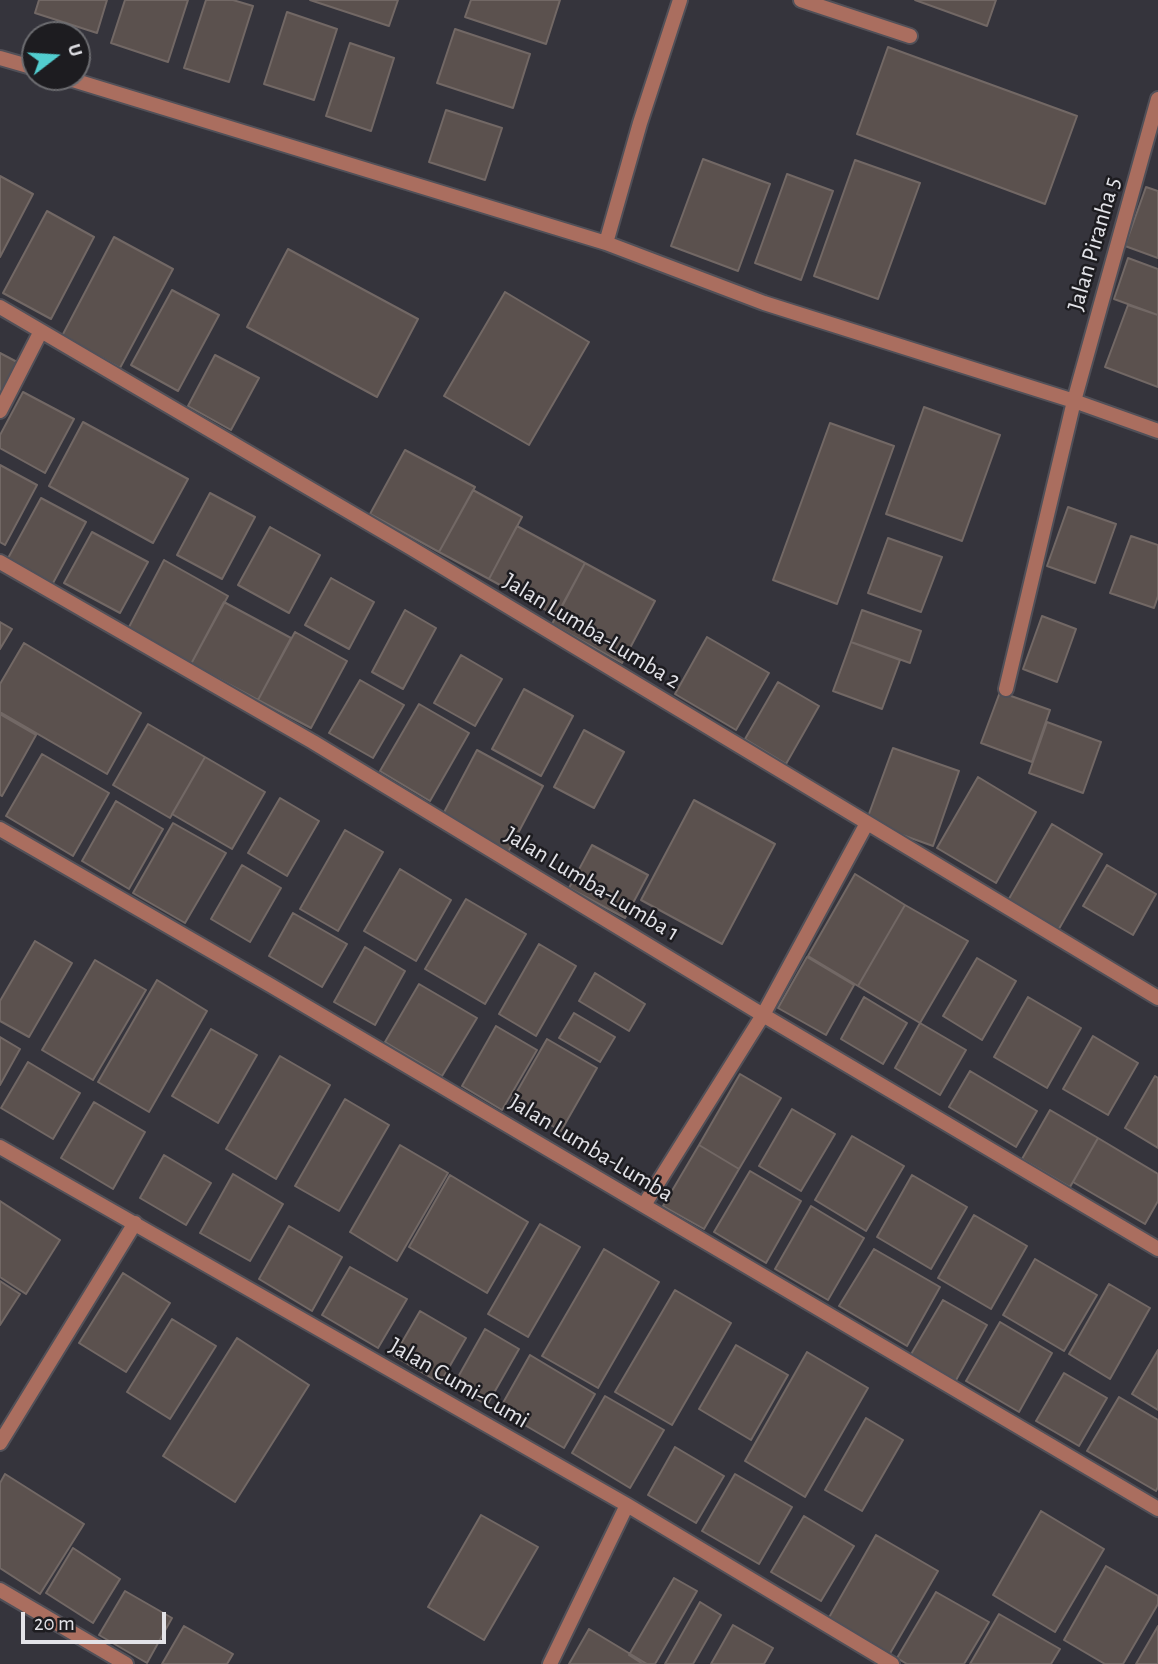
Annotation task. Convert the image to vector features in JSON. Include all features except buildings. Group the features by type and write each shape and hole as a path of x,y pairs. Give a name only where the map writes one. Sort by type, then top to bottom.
{"street":[{"path":"606,243 640,123 680,0"},
{"path":"801,0 910,36"},
{"path":"0,58 21,64"},
{"path":"91,86 606,243 764,303 1074,401 1158,431"},
{"name":"Jalan Piranha 5","path":"1006,689 1074,401 1158,99"},
{"name":"Jalan Lumba-Lumba 2","path":"0,307 411,548 1158,998"},
{"path":"0,411 41,331"},
{"name":"Jalan Lumba-Lumba 1","path":"0,562 313,742 763,1015 1158,1249"},
{"path":"644,1205 763,1015 867,823"},
{"name":"Jalan Lumba-Lumba","path":"0,829 1158,1508"},
{"name":"Jalan Cumi-Cumi","path":"0,1147 627,1505 892,1664"},
{"path":"0,1443 135,1223"},
{"path":"550,1664 627,1505"},
{"path":"0,1590 126,1664"}]}
